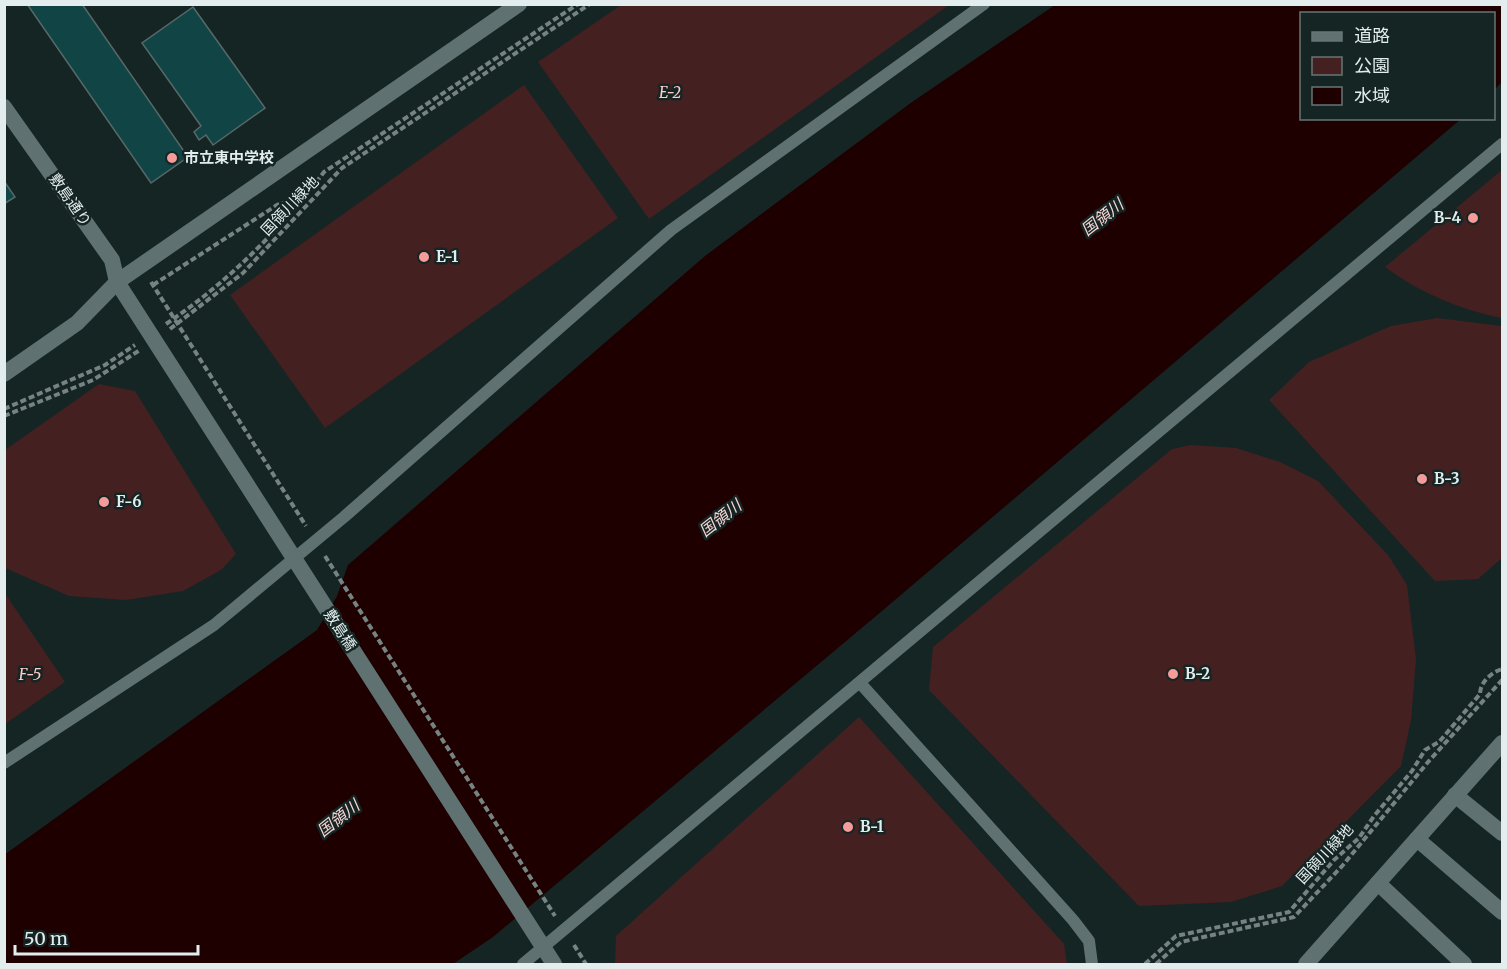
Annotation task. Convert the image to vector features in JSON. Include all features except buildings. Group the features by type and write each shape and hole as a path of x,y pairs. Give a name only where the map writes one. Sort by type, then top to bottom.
{"street":[{"path":"4,374 77,323 117,282 519,4"},
{"name":"敷島通り","path":"4,107 112,260 117,282 127,296"},
{"name":"敷島橋","path":"127,296 554,964"},
{"path":"1306,964 1455,795 1501,747"},
{"path":"1455,795 1503,833"},
{"path":"1417,838 1503,912"},
{"path":"1378,883 1464,964"}],"lane":[{"path":"4,763 214,625 344,517 671,230 984,4"},
{"path":"523,964 861,684 1503,144"},
{"path":"861,684 1073,920 1089,941 1092,964"}],"path":[{"path":"161,327 190,308 241,266 307,195 324,172 578,4"},
{"name":"国領川緑地","path":"163,334 243,273 342,168 590,4"},
{"path":"153,285 277,205 307,195"},
{"path":"157,292 311,533"},
{"path":"4,409 105,365 143,340"},
{"path":"4,416 93,380 144,347"},
{"path":"324,553 561,924"},
{"name":"国領川緑地","path":"1145,964 1176,936 1289,912 1334,860 1359,838 1374,816 1413,771 1425,750 1439,742 1480,694 1480,687 1494,672 1503,669"},
{"path":"1156,964 1181,942 1294,917 1343,865 1428,762 1503,680"},
{"path":"573,944 586,964"}],"green space":[{"name":"E-2","path":"621,5 949,5 649,219 538,62"},
{"name":"E-1","path":"524,85 618,218 325,428 230,295"},
{"name":"B-4","path":"1502,170 1502,318 1440,299 1385,267"},
{"name":"B-3","path":"1437,318 1502,326 1502,558 1478,579 1435,581 1269,400 1309,362 1391,326"},
{"name":"F-6","path":"99,384 135,391 236,554 221,570 183,591 126,600 69,596 5,568 5,450"},
{"name":"B-2","path":"1191,445 1236,448 1280,462 1318,481 1388,555 1407,585 1416,659 1411,720 1401,766 1282,886 1231,902 1139,906 929,690 933,647 1172,449"},
{"name":"F-5","path":"4,592 65,682 5,724 4,724"},
{"name":"B-1","path":"859,717 1064,944 1067,964 615,964 616,936"}],"water":[{"name":"国領川","path":"1055,5 1502,5 1502,82 1495,89 1495,12 1300,12 1300,120 1460,120 882,611 493,937 453,964 5,964 4,855 317,630 337,596 348,565 705,256 912,102"}],"place":[{"name":"市立東中学校","path":"172,158"},
{"name":"B-4","path":"1473,218"},
{"name":"E-1","path":"424,257"},
{"name":"B-3","path":"1422,479"},
{"name":"F-6","path":"104,502"},
{"name":"B-2","path":"1173,674"},
{"name":"B-1","path":"848,827"}]}
